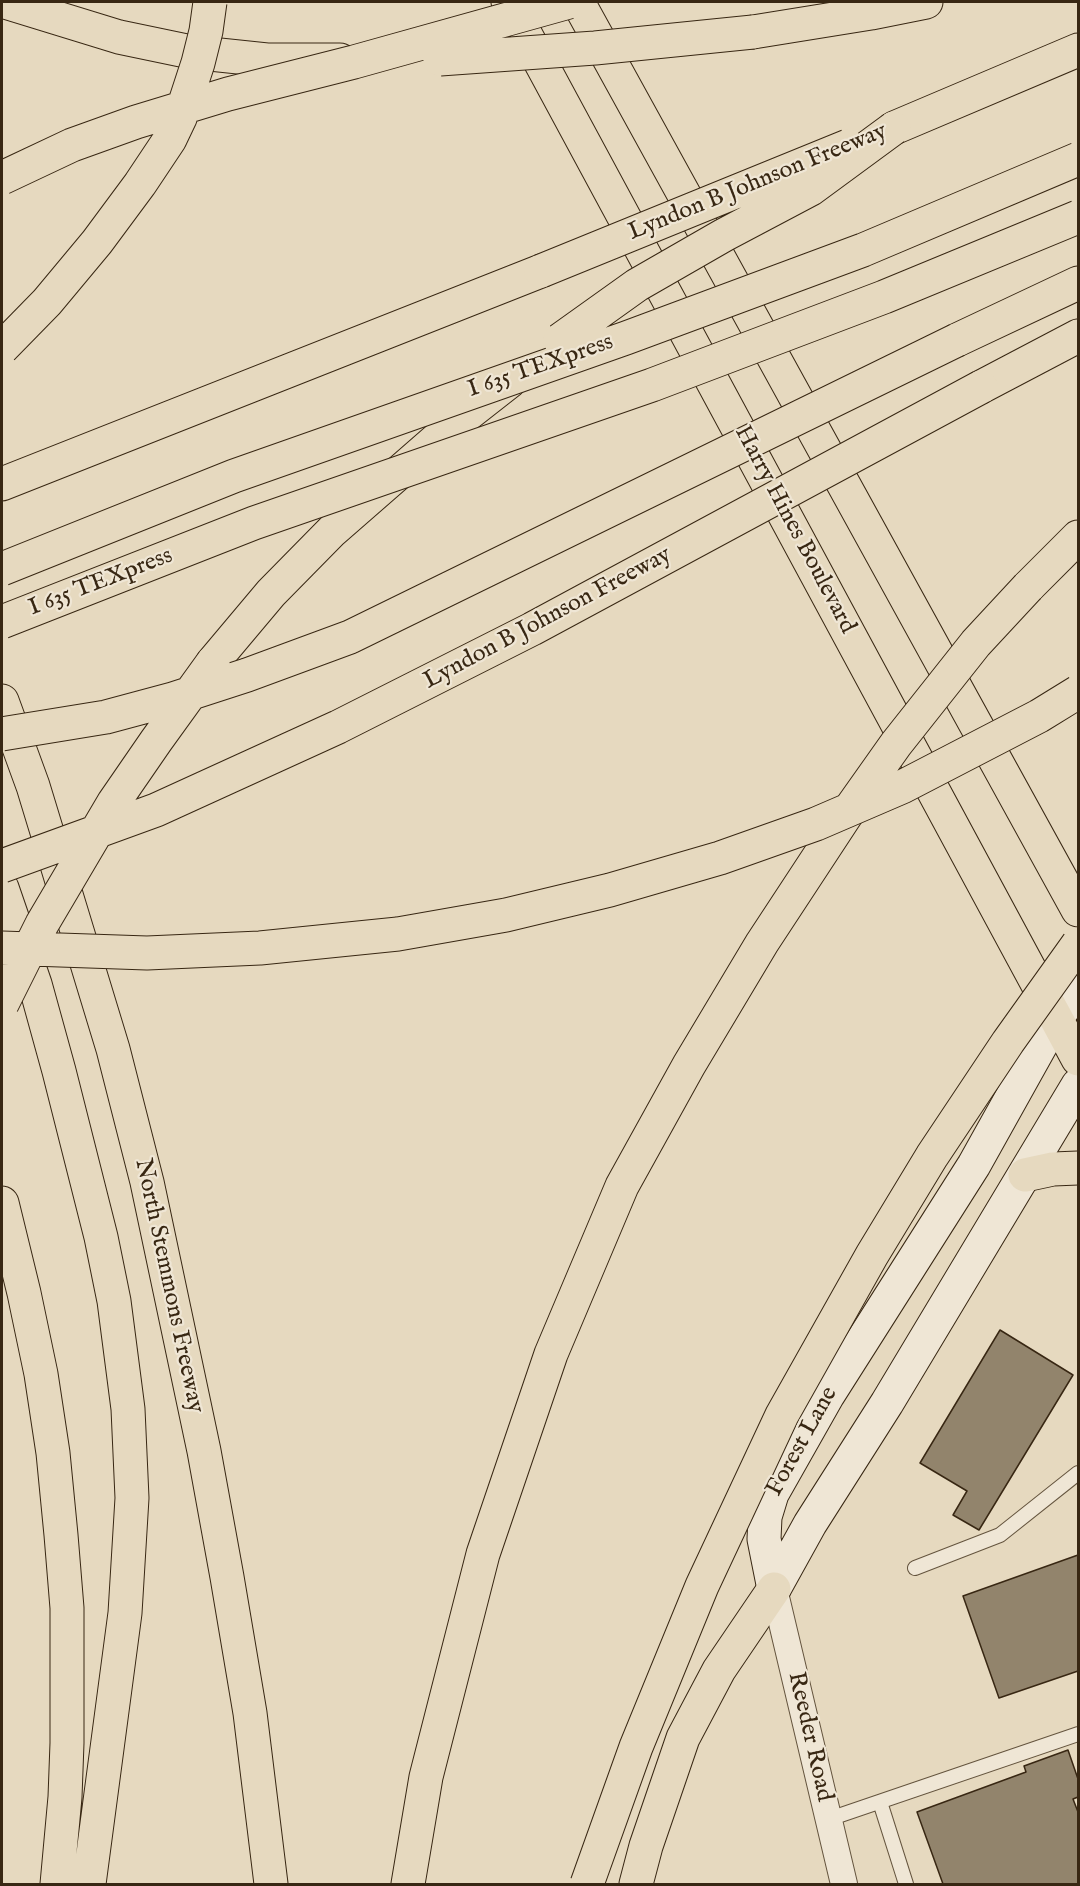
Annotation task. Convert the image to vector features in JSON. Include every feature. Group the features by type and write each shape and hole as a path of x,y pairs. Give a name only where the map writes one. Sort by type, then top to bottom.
{"main road":[{"path":"5,2 119,37 191,52 267,60 440,59 595,48 753,32 926,2"},
{"path":"2,348 46,302 97,242 170,139 180,118 198,63 210,2"},
{"name":"Harry Hines Boulevard","path":"508,2 1078,1059"},
{"path":"2,178 72,146 136,122 228,94 354,62 569,2"},
{"path":"578,2 1078,910"},
{"name":"Lyndon B Johnson Freeway","path":"2,484 541,271 894,128 1078,50"},
{"path":"2,1004 42,924 114,802 156,741 213,662 271,593 332,531 450,428 560,340 637,285 811,189 894,128"},
{"name":"I 635 TEXpress","path":"2,569 234,476 626,338 863,250 1078,159"},
{"name":"I 635 TEXpress","path":"2,622 254,523 652,385 884,297 1078,217"},
{"path":"2,735 106,717 173,699 247,675 350,637 1078,283"},
{"name":"Lyndon B Johnson Freeway","path":"2,866 156,810 338,727 532,629 1078,336"},
{"path":"408,1884 426,1777 483,1554 551,1354 622,1186 689,1065 756,953 849,808 896,744 976,644 1078,537"},
{"path":"2,948 147,953 260,948 398,933 506,915 610,890 720,858 816,824 913,782 1030,721 1078,692"},
{"name":"North Stemmons Freeway","path":"2,701 33,786 113,1049 147,1182 204,1451 250,1713 271,1884"},
{"path":"2,761 33,786"},
{"path":"2,888 38,995 60,1071 101,1237 114,1301 128,1409 132,1498 125,1613 88,1884"},
{"path":"587,1884 636,1747 702,1586 782,1415 872,1255 932,1156 1008,1042 1078,944"},
{"name":"Forest Lane","path":"774,1589 764,1539 765,1517 772,1494 828,1395 974,1166 1056,1018 1078,990"},
{"name":"Forest Lane","path":"774,1589 810,1524 894,1392 1078,1085"},
{"path":"1025,1175 1053,1169 1078,1168"},
{"path":"2,1203 41,1374 53,1453 67,1608 67,1743 65,1797 57,1884"},
{"path":"636,1884 646,1846 683,1737 719,1670 774,1589"}],"street":[{"name":"Reeder Road","path":"774,1589 844,1884"}],"lane":[{"path":"915,1568 1000,1535 1078,1473"},
{"path":"829,1820 1078,1734"},
{"path":"880,1802 906,1884"}],"building":[{"path":"1000,1330 1073,1375 979,1530 953,1515 967,1491 920,1463"},
{"path":"1078,1555 1078,1671 999,1698 963,1596"},
{"path":"1068,1750 1078,1779 1078,1797 1073,1799 1078,1812 1078,1884 943,1884 917,1812 1026,1772 1024,1766"}]}
